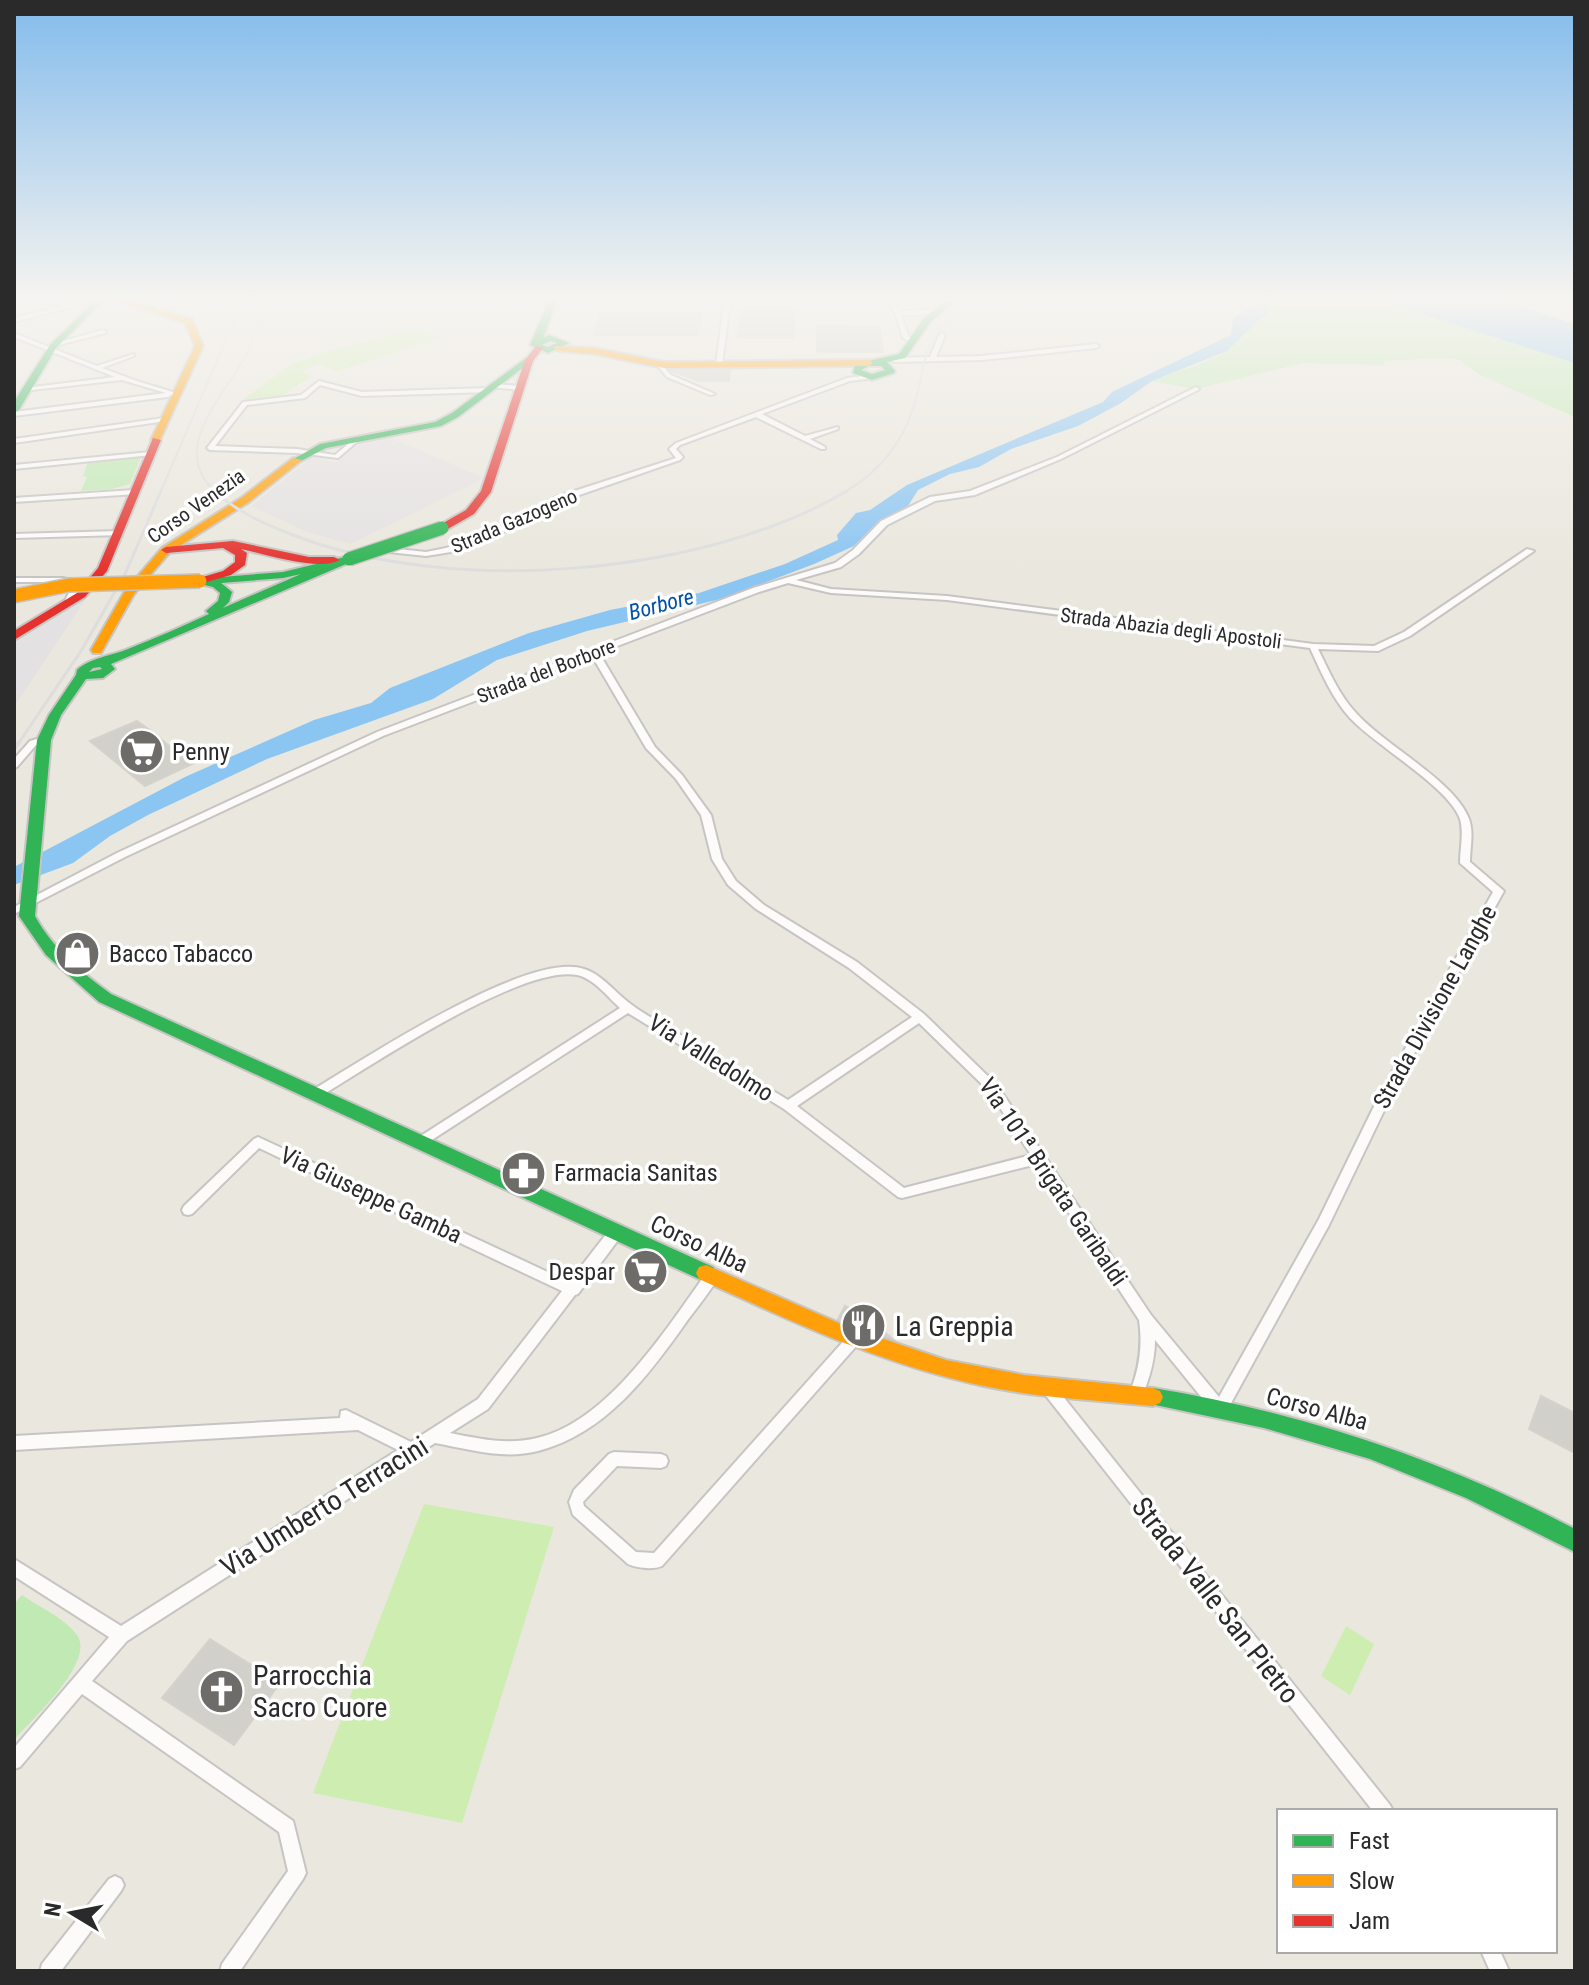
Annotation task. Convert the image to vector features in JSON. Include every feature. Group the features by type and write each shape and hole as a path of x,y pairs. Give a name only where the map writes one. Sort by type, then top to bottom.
{"street":[{"path":"14,412 25,390 36,389"},
{"path":"159,389 176,394"},
{"path":"14,636 67,605 93,584 103,569 179,389"},
{"path":"308,453 210,448 245,403 303,397 313,389"},
{"path":"339,389 362,394 477,389"},
{"name":"Corso Venezia","path":"96,666 129,593 166,550 245,500 308,453 323,446 438,424 490,389"},
{"path":"96,666 141,649 269,589 442,528 470,512 486,492 520,389"},
{"path":"699,389 712,394"},
{"path":"758,415 821,389"},
{"name":"Strada del Borbore","path":"24,904 121,855 380,734 786,580 838,565 856,552 884,523 933,499 972,493 1059,458 1196,389"},
{"path":"14,412 176,394"},
{"path":"758,415 823,448"},
{"name":"Strada Gazogeno","path":"367,547 426,554 448,550 520,522 559,499 612,484 678,459 680,457 672,447 758,415"},
{"path":"14,441 164,420"},
{"path":"804,439 836,428"},
{"name":"Corso Venezia","path":"308,453 336,457 356,440"},
{"path":"14,467 150,454"},
{"path":"14,500 134,492"},
{"path":"14,536 119,533"},
{"path":"166,550 233,544 318,561 349,559"},
{"path":"200,581 227,573 241,563 241,553 214,545"},
{"name":"Strada Abazia degli Apostoli","path":"786,580 831,591 947,598 1313,646 1375,649 1407,634 1530,551"},
{"path":"14,596 69,585 283,575 349,559"},
{"path":"14,580 78,583 67,605"},
{"path":"191,624 219,606 226,597 223,588 200,581"},
{"name":"Strada Divisione Langhe","path":"1220,1409 1324,1221 1388,1090 1499,891 1465,863 1465,819 1454,800 1352,715 1333,688 1313,646"},
{"name":"Via 101ª Brigata Garibaldi","path":"595,653 651,748 679,777 706,815 717,859 732,883 760,907 853,965 920,1017 993,1088 1146,1319 1220,1409"},
{"name":"Corso Alba","path":"96,666 68,696 44,740 37,836 24,904 28,922 37,936 64,967 92,990 854,1339 956,1372 1048,1388 1136,1395 1220,1409 1329,1434 1392,1455 1533,1516 1575,1541"},
{"name":"Corso Alba","path":"14,765 33,743 44,740"},
{"path":"315,1094 497,990 562,969 581,972 628,1008"},
{"name":"Via Valledolmo","path":"420,1142 628,1008 788,1106 920,1017"},
{"path":"788,1106 902,1193 1040,1158"},
{"name":"Via Giuseppe Gamba","path":"188,1210 258,1142 573,1290"},
{"name":"Via Umberto Terracini","path":"14,1761 121,1635 483,1404 616,1232"},
{"path":"435,1436 503,1449 546,1441 587,1425 641,1372 712,1276"},
{"name":"Via 101ª Brigata Garibaldi","path":"1136,1395 1148,1367 1150,1343 1146,1319"},
{"path":"661,1461 614,1459 576,1502 578,1510 633,1559 644,1562 657,1561 854,1339"},
{"name":"Strada Valle San Pietro","path":"1048,1388 1382,1809"},
{"path":"14,1443 353,1420 412,1450"},
{"path":"14,1567 121,1635"},
{"path":"81,1683 287,1827 297,1873 229,1971"},
{"path":"49,1971 115,1885"},
{"path":"1491,1953 1500,1971"}],"shaded area":[{"path":"391,438 482,477 350,544 305,531 251,506 312,457 335,463 362,442"},
{"path":"86,599 81,606 14,707 14,642"}],"green space":[{"path":"258,389 293,389 277,399 241,401"},
{"path":"1511,389 1575,389 1575,417"},
{"path":"141,457 130,484 112,489 81,491 87,477 83,476 88,462"},
{"path":"424,1504 554,1527 462,1823 313,1793"},
{"path":"22,1595 66,1623 77,1635 80,1646 78,1660 70,1675 14,1740 14,1604"},
{"path":"1346,1626 1374,1644 1350,1695 1321,1676"}],"water":[{"name":"Borbore","path":"1119,389 1141,389 1078,426 1011,449 979,467 950,474 918,490 908,506 879,521 854,546 814,564 725,598 587,631 497,660 433,699 267,759 148,815 110,836 73,863 14,885 14,867 185,777 314,720 371,703 390,688 529,633 610,610 699,593 785,564 838,540 837,535 856,513 870,510 907,485 1103,402"}],"building":[{"name":"Penny","path":"137,721 192,764 145,786 90,741"},
{"name":"La Greppia","path":"845,1306 867,1317 896,1342 837,1321"},
{"path":"1541,1396 1575,1413 1575,1453 1529,1429"},
{"name":"Parrocchia Sacro Cuore","path":"210,1639 280,1683 234,1745 162,1698"}],"railway":[{"path":"160,493 205,389"},
{"path":"215,492 203,477 197,460 198,443 203,426 225,389"},
{"path":"843,493 871,474 892,450 908,423 918,389"},
{"path":"18,744 81,651 125,574 161,491"},
{"path":"843,493 847,491"},
{"path":"215,492 242,511 272,526 356,554 425,566 499,571 574,568 649,559 721,543 788,520 843,493"},
{"path":"14,749 19,742"}],"traffic: fast":[{"path":"14,410 27,389"},
{"path":"297,460 323,446 438,424 490,389"},
{"path":"349,559 442,528"},
{"path":"200,581 283,575 349,559"},
{"path":"103,663 337,564"},
{"path":"201,581 217,585 226,592 223,602 212,611"},
{"path":"103,663 109,669 102,673 92,676 81,673 89,665 103,663"},
{"path":"83,675 55,715 44,740 27,916 42,941 61,962 105,998 706,1273"},
{"path":"1153,1397 1264,1418 1370,1450 1474,1490 1575,1541"}],"traffic: slow":[{"path":"156,440 179,389"},
{"path":"97,650 129,593 166,550 245,500 297,460"},
{"path":"14,596 69,585 200,581"},
{"path":"706,1273 841,1333 946,1368 1024,1384 1153,1397"}],"traffic: jam":[{"path":"442,528 470,512 486,492 520,389"},
{"path":"14,636 81,595 103,569 156,440"},
{"path":"166,550 233,544 309,560 334,560"},
{"path":"200,581 227,573 241,563 241,553 228,547"}],"place":[{"name":"Penny","path":"141,752"},
{"name":"Bacco Tabacco","path":"78,954"},
{"name":"Farmacia Sanitas","path":"523,1173"},
{"name":"Despar","path":"646,1272"},
{"name":"La Greppia","path":"864,1326"},
{"name":"Parrocchia Sacro Cuore","path":"222,1691"}]}
